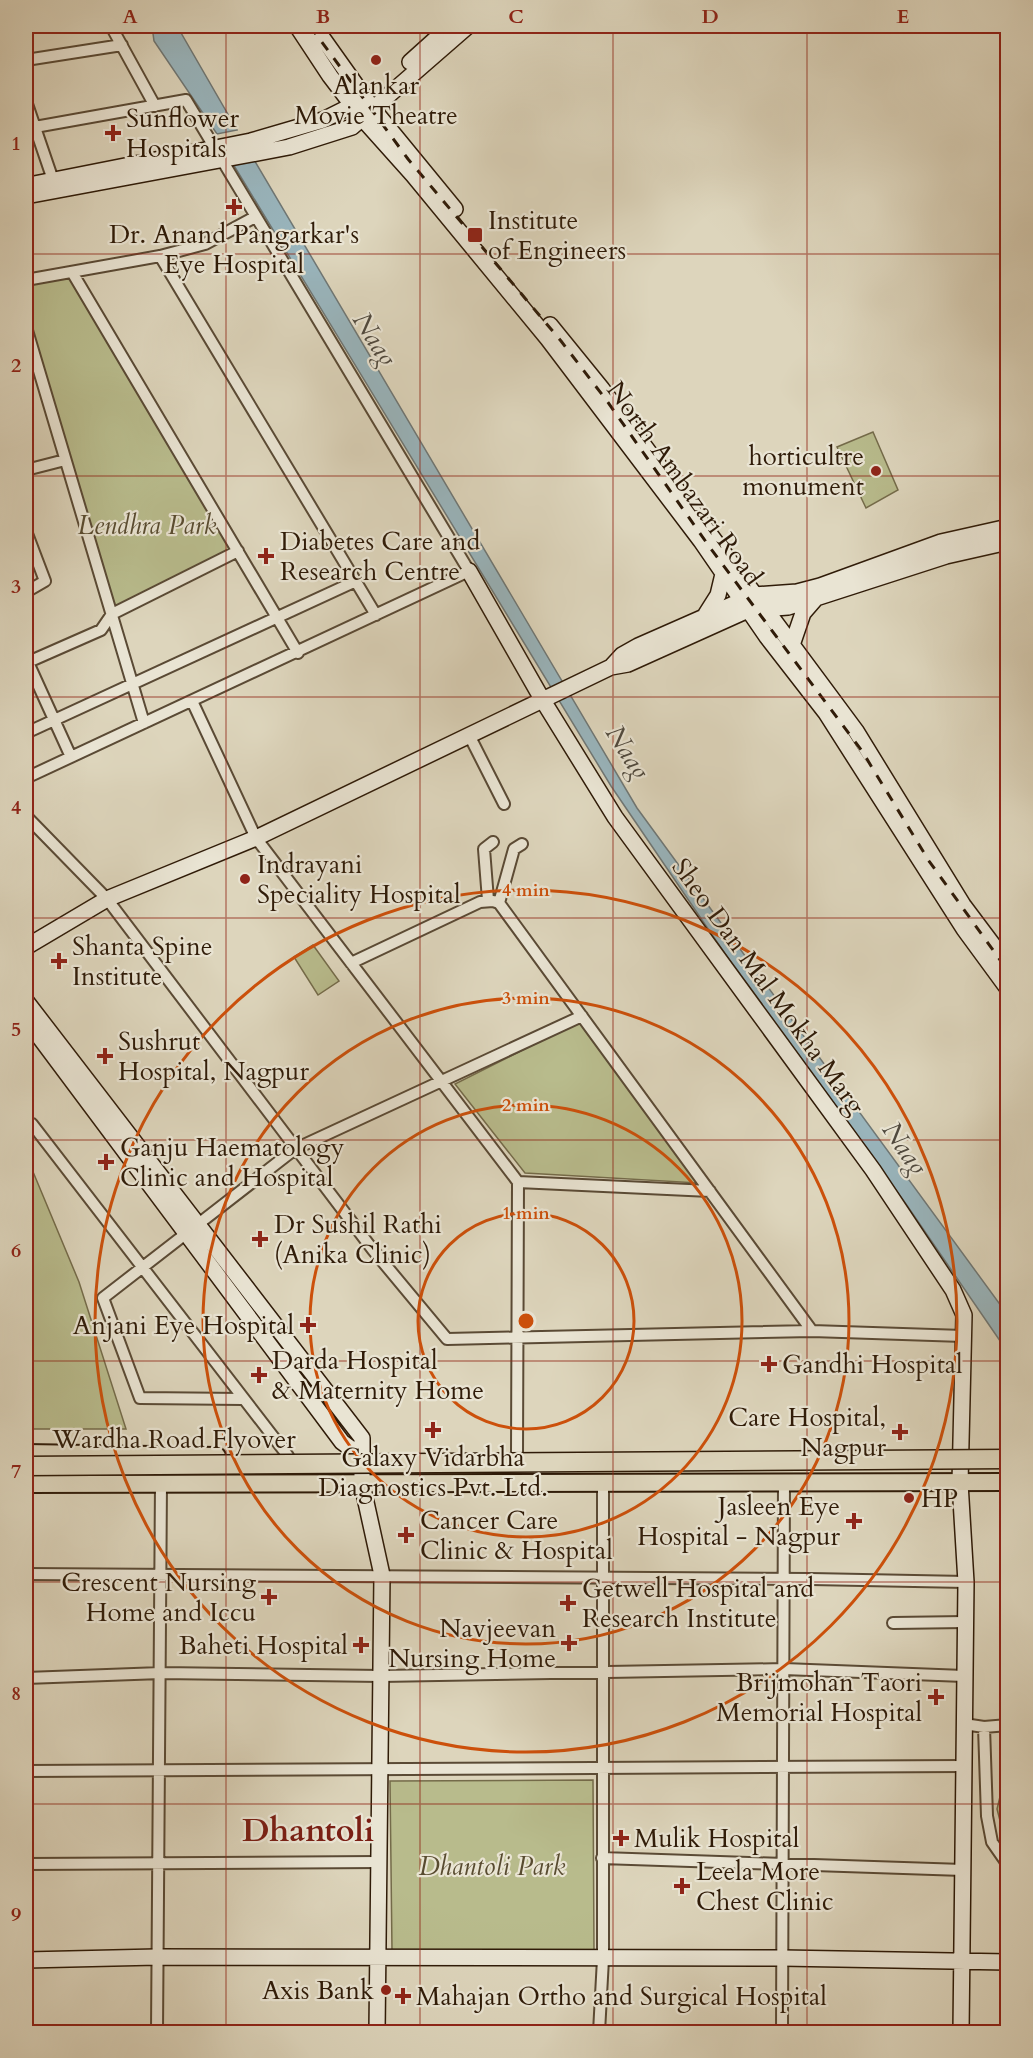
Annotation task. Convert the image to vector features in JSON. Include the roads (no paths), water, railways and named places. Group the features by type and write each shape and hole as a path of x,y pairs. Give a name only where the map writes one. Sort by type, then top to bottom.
{"highway":[{"name":"Wardha Road Flyover","path":"26,1466 1008,1459"},
{"name":"Wardha Road Flyover","path":"26,1474 716,1467 1008,1469"}],"main road":[{"path":"26,1454 361,1456 1008,1451"},
{"path":"26,1484 1008,1482"}],"street":[{"path":"111,26 155,106"},
{"name":"North Ambazari Road","path":"297,26 330,76 364,108 602,389 867,773 964,929 1008,989"},
{"name":"North Ambazari Road","path":"315,26 364,108 429,194 548,339 723,574 748,602"},
{"path":"26,186 325,137 352,127 364,108 450,26"},
{"path":"364,108 468,26"},
{"path":"26,60 122,45"},
{"path":"26,85 26,101 54,180"},
{"path":"26,778 298,653 469,571 186,100 35,127"},
{"path":"26,196 217,155"},
{"path":"26,280 160,256 205,244 255,218"},
{"path":"160,256 376,615"},
{"path":"72,272 298,653"},
{"path":"26,327 144,723"},
{"path":"26,470 66,460"},
{"path":"611,667 622,655 638,646 704,616 748,602 820,586 940,542 1008,527"},
{"path":"26,531 45,581 26,592"},
{"path":"26,947 107,899 256,838 576,683 611,667 628,664 748,602 765,609 788,607 946,556 1008,542"},
{"path":"71,757 26,661 101,630 112,614 238,551"},
{"name":"Sheo Dan Mal Mokha Marg","path":"469,571 542,699 615,817 748,996 908,1222 957,1298 964,1315 960,1483 966,1582 961,2032"},
{"path":"704,616 712,607 723,574"},
{"path":"26,733 356,581"},
{"path":"792,645 803,613 816,598"},
{"name":"North Ambazari Road","path":"765,609 856,731 963,905 1008,965"},
{"path":"192,701 256,838 518,1182 517,1455"},
{"path":"469,735 504,804"},
{"path":"26,816 107,899 295,1149 385,1265 447,1339 812,1331 963,1336"},
{"path":"488,900 484,849 493,842"},
{"path":"499,903 514,849 522,844"},
{"path":"351,963 488,900 499,903 812,1331"},
{"path":"26,1001 192,1228 342,1442 361,1456 363,1484 382,1575 377,2032"},
{"path":"243,1399 140,1398 103,1298 295,1149 582,1016"},
{"path":"26,1019 192,1228"},
{"path":"32,1124 288,1456"},
{"path":"518,1182 710,1191"},
{"path":"782,2032 784,1481"},
{"path":"157,2032 161,1483"},
{"path":"599,2032 603,1959 603,1483"},
{"path":"26,1574 161,1573 603,1579 784,1578 966,1582"},
{"path":"893,1623 965,1622"},
{"path":"26,1678 161,1672 381,1676 784,1668 964,1676"},
{"path":"964,1724 984,1727 1008,1725"},
{"path":"984,1727 987,1816 992,1842 1008,1865"},
{"path":"26,1771 783,1769 964,1766"},
{"path":"602,1858 963,1870"},
{"path":"26,1864 379,1862"},
{"path":"26,1960 157,1957 782,1958 1008,1962"}],"water":[{"path":"152,26 177,26 237,130 217,134 154,41"},
{"path":"253,158 637,808 1007,1314 1007,1351 906,1204 736,970 611,786 233,164"}],"railway":[{"path":"310,26 408,159 561,341 607,401 711,549 862,751 929,861 1008,971"}],"place":[{"name":"Alankar Movie Theatre","path":"376,60"},
{"name":"Sunflower Hospitals","path":"113,133"},
{"name":"Dr. Anand Pangarkar's Eye Hospital","path":"234,207"},
{"name":"Institute of Engineers","path":"475,235"},
{"name":"horticultre monument","path":"876,471"},
{"name":"Diabetes Care and Research Centre","path":"266,556"},
{"name":"Indrayani Speciality Hospital","path":"245,879"},
{"name":"Shanta Spine Institute","path":"59,961"},
{"name":"Sushrut Hospital, Nagpur","path":"105,1056"},
{"name":"Ganju Haematology Clinic and Hospital","path":"106,1162"},
{"name":"Dr Sushil Rathi (Anika Clinic)","path":"260,1239"},
{"name":"Anjani Eye Hospital","path":"308,1325"},
{"name":"Gandhi Hospital","path":"769,1364"},
{"name":"Darda Hospital & Maternity Home","path":"259,1375"},
{"name":"Galaxy Vidarbha Diagnostics Pvt. Ltd.","path":"433,1430"},
{"name":"Care Hospital, Nagpur","path":"900,1432"},
{"name":"HP","path":"909,1498"},
{"name":"Jasleen Eye Hospital - Nagpur","path":"854,1521"},
{"name":"Cancer Care Clinic & Hospital","path":"406,1535"},
{"name":"Crescent Nursing Home and Iccu","path":"269,1597"},
{"name":"Getwell Hospital and Research Institute","path":"568,1603"},
{"name":"Navjeevan Nursing Home","path":"569,1643"},
{"name":"Baheti Hospital","path":"361,1645"},
{"name":"Brijmohan Taori Memorial Hospital","path":"936,1697"},
{"name":"Mulik Hospital","path":"621,1838"},
{"name":"Leela More Chest Clinic","path":"682,1886"},
{"name":"Axis Bank","path":"386,1990"},
{"name":"Mahajan Ortho and Surgical Hospital","path":"403,1996"}],"district":[{"name":"Dhantoli","path":"308,1830"}],"water label":[{"name":"Naag","path":"375,339"},
{"name":"Naag","path":"628,752"},
{"name":"Naag","path":"905,1148"}],"park label":[{"name":"Lendhra Park","path":"147,525"},
{"name":"Dhantoli Park","path":"492,1866"}]}
